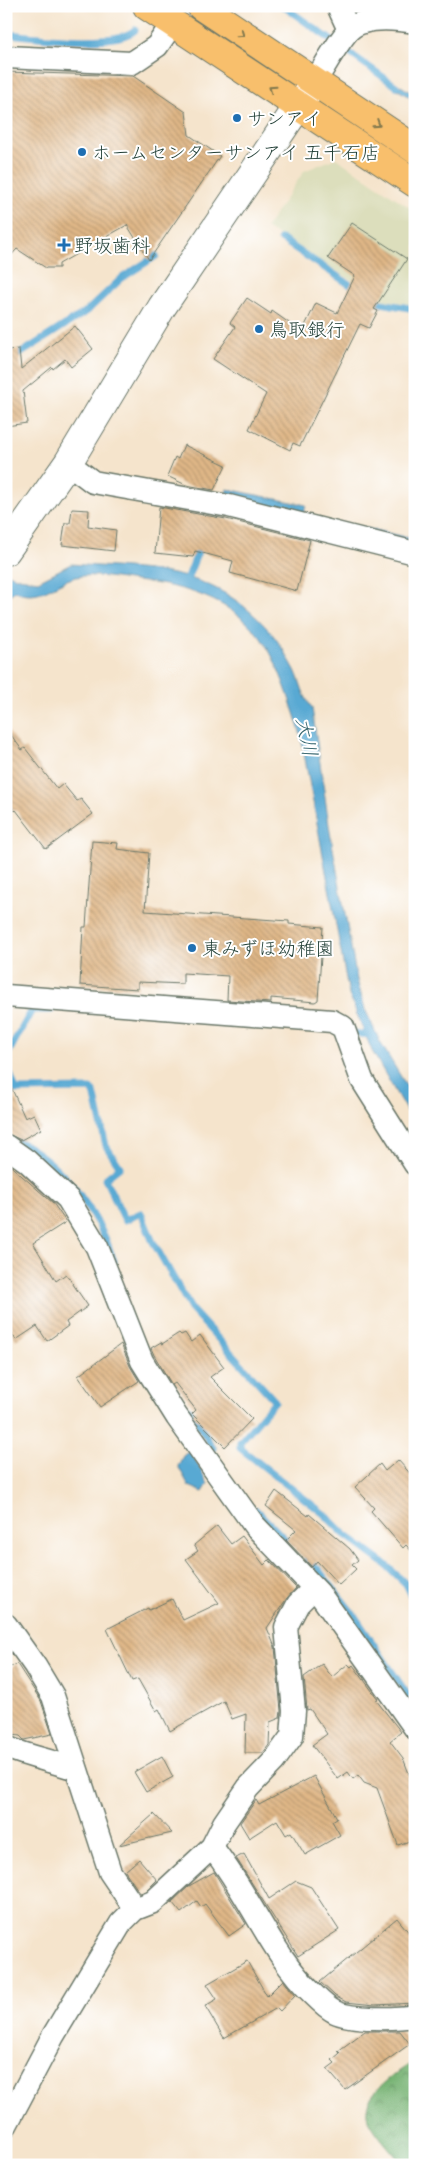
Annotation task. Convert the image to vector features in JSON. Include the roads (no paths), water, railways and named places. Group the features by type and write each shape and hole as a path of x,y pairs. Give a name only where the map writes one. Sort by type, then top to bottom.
{"highway":[{"path":"147,6 415,183"},
{"path":"201,6 415,149"}],"street":[{"path":"338,6 349,30"},
{"path":"7,550 68,463 162,307 349,30 363,22 396,19 415,22"},
{"path":"6,57 132,63 158,46 173,23"},
{"path":"68,463 93,482 229,506 415,553"},
{"path":"6,996 332,1021 343,1027 362,1080 415,1164"},
{"path":"6,1146 24,1159 68,1199 97,1247 142,1361 157,1385 254,1526 314,1588 415,1728"},
{"path":"6,2125 54,2036 120,1923 135,1909 154,1902 212,1847 224,1823 248,1788 274,1761 292,1736 294,1711 286,1627 298,1604 314,1588"},
{"path":"6,1625 54,1696 76,1769 96,1823 110,1872 135,1909"},
{"path":"6,1747 26,1756 58,1762 76,1769"},
{"path":"212,1847 236,1881 270,1940 299,1982 325,2006 336,2012 352,2016 400,2018 415,2016"}],"water":[{"path":"390,79 415,95 415,101 388,83"},
{"path":"227,489 306,505 304,513 226,497"},
{"path":"357,526 415,539 415,542 357,528"},
{"name":"大川","path":"71,564 156,571 181,576 205,584 228,595 251,612 273,635 285,652 312,708 330,832 357,980 365,1009 380,1042 415,1100 415,1126 372,1051 349,995 300,732 283,682 271,654 260,636 246,622 213,600 176,587 156,583 82,576 68,580 40,593 24,594 15,591 6,597 6,573 19,578 38,581"},
{"path":"190,1450 208,1484 203,1492 189,1486 178,1466 183,1456"}],"waterway":[{"path":"283,6 396,86"},
{"path":"380,6 402,10"},
{"path":"6,34 93,40 125,35 135,30"},
{"path":"281,239 358,290"},
{"path":"12,359 87,311 122,278 156,256"},
{"path":"372,298 381,303 415,309"},
{"path":"186,582 201,544"},
{"path":"6,1057 32,1010 51,1010"},
{"path":"350,1033 371,1035"},
{"path":"6,1063 16,1090 90,1089 94,1092 106,1146 120,1167 105,1179 125,1220 141,1213 152,1240 191,1309 275,1401 240,1442 240,1448 324,1514 344,1534 386,1565 406,1584 415,1602"},
{"path":"20,1142 51,1164 78,1192 99,1226 114,1261"},
{"path":"177,1402 189,1410 213,1448"},
{"path":"256,1510 284,1538"},
{"path":"307,1559 317,1568 354,1615 415,1706"}],"place":[{"name":"サンアイ","path":"237,118"},
{"name":"ホームセンターサンアイ 五千石店","path":"82,152"},
{"name":"野坂歯科","path":"64,245"},
{"name":"鳥取銀行","path":"259,329"},
{"name":"東みずほ幼稚園","path":"192,948"}]}
